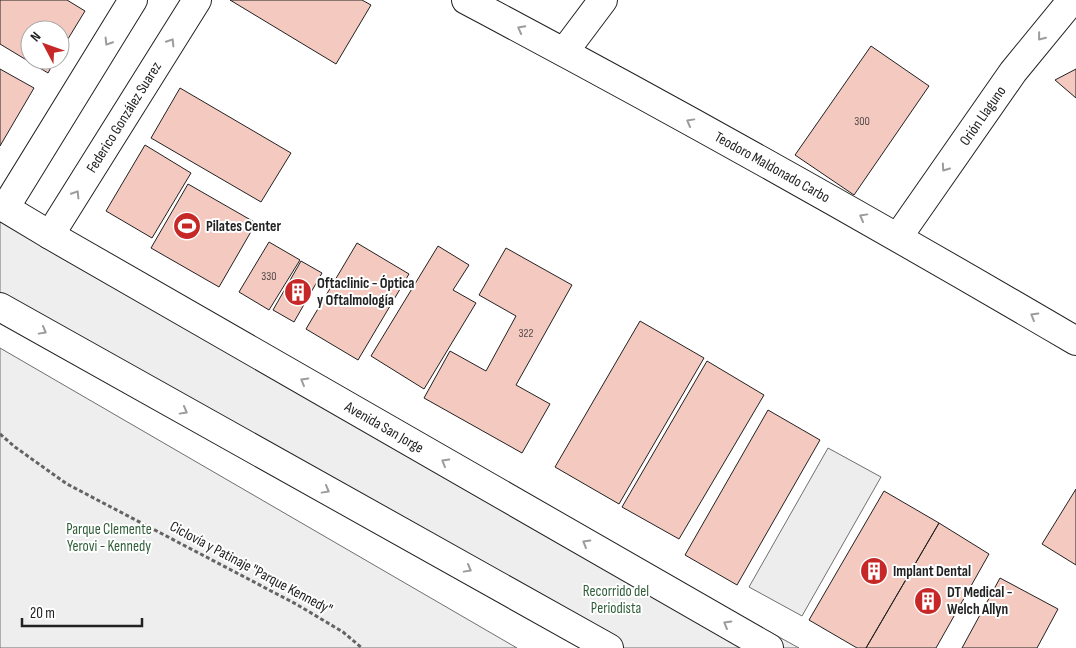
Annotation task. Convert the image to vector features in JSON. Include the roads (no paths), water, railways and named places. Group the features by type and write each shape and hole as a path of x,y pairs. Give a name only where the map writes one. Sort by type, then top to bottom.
{"street":[{"path":"3,207 133,0"},
{"name":"Federico González Suarez","path":"50,236 197,0"},
{"name":"Teodoro Maldonado Carbo","path":"466,0 564,52 898,237 1076,340"},
{"path":"564,52 603,0"},
{"name":"Orión Llaguno","path":"898,237 1013,72 1072,0"},
{"name":"Avenida San Jorge","path":"3,207 50,236 769,648"},
{"path":"0,307 609,648"}],"place":[{"name":"Pilates Center","path":"187,226"},
{"name":"Oftaclinic - Óptica y Oftalmología","path":"298,292"},
{"name":"Implant Dental","path":"874,571"},
{"name":"DT Medical - Welch Allyn","path":"928,601"}],"park label":[{"name":"Parque Clemente Yerovi - Kennedy","path":"109,538"},
{"name":"Recorrido del Periodista","path":"616,600"}]}
